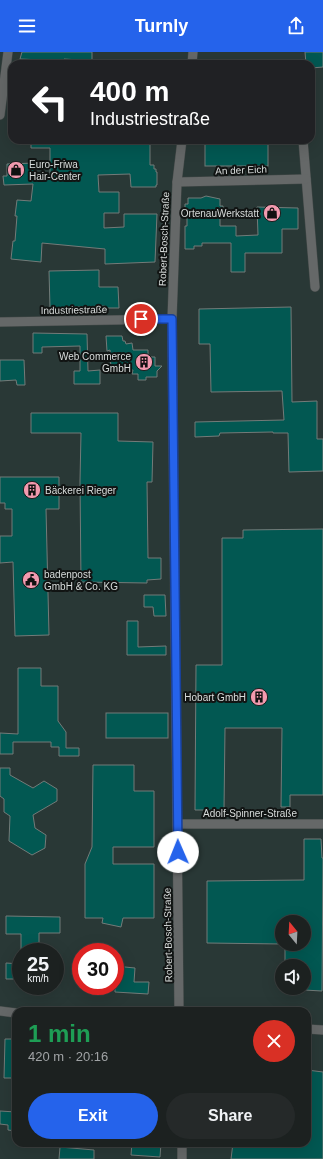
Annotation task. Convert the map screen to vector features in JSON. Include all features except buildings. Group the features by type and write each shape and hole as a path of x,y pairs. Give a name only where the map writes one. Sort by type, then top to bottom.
{"street":[{"path":"0,115 8,52"},
{"name":"Robert-Bosch-Straße","path":"179,1007 172,319 176,182 181,144"},
{"path":"302,144 315,287"},
{"name":"An der Eich","path":"176,182 306,179"},
{"name":"Industriestraße","path":"0,322 172,319"},
{"name":"Adolf-Spinner-Straße","path":"178,824 323,824"},
{"path":"0,1011 12,1012"},
{"path":"311,1029 323,1030"},
{"path":"182,1147 182,1159"}],"shaded area":[{"path":"0,52 323,52 323,1159 0,1159"}],"place":[{"name":"Euro-Friwa Hair-Center","path":"16,170"},
{"name":"OrtenauWerkstatt","path":"272,213"},
{"name":"Web Commerce GmbH","path":"144,362"},
{"name":"Bäckerei Rieger","path":"32,490"},
{"name":"badenpost GmbH & Co. KG","path":"31,580"},
{"name":"Hobart GmbH","path":"259,697"}],"route":[{"path":"141,319 172,319 178,852"}]}
